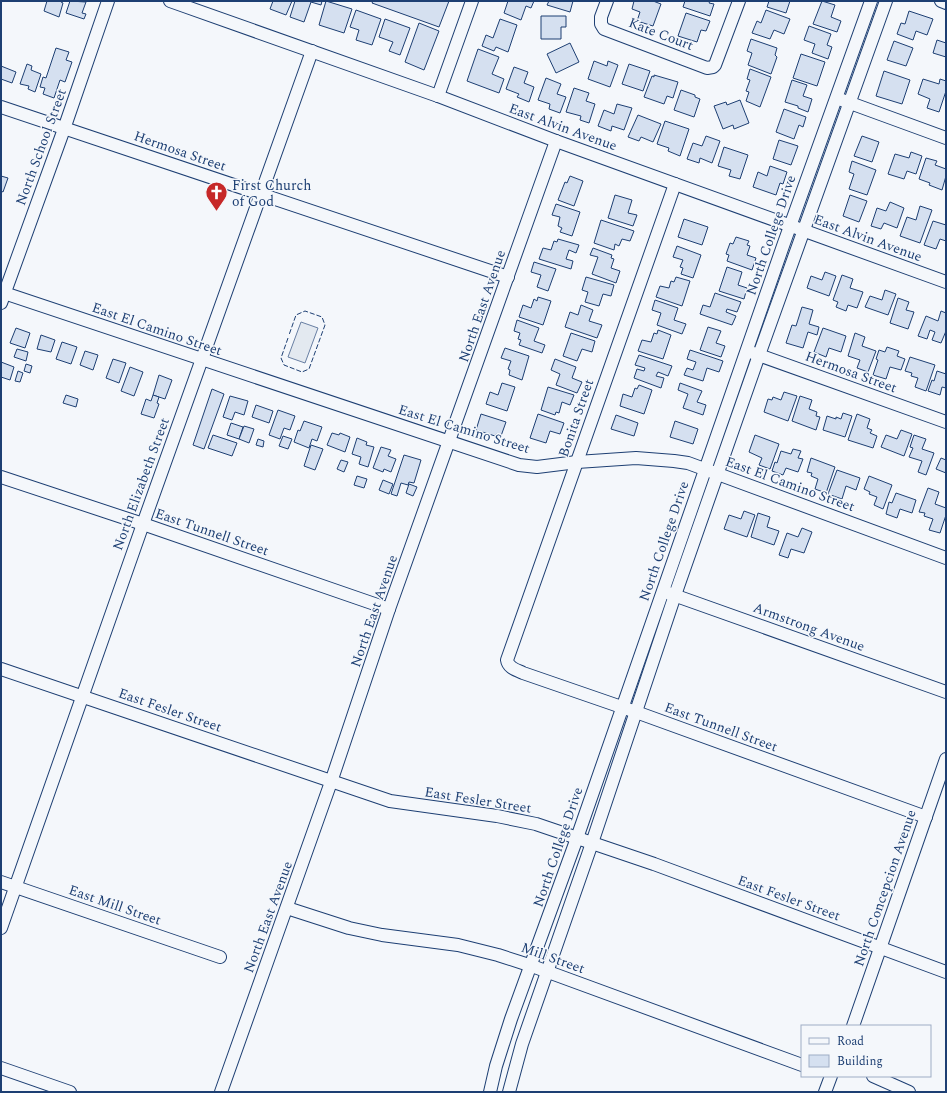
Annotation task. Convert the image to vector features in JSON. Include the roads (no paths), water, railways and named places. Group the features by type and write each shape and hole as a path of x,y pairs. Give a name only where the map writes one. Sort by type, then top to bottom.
{"street":[{"name":"North School Street","path":"2,296 64,129 108,1"},
{"name":"East Alvin Avenue","path":"170,1 438,96 556,141 946,282"},
{"path":"438,96 472,1"},
{"name":"Kate Court","path":"607,1 601,17 601,24 604,29 707,68 713,67 715,64 739,1"},
{"name":"North College Drive","path":"490,1092 496,1066 511,1019 532,966 746,351 871,1"},
{"name":"North College Drive","path":"509,1092 522,1044 592,843 675,596 759,355 886,1"},
{"path":"941,1 946,3"},
{"name":"North Elizabeth Street","path":"1,928 260,194 312,51"},
{"path":"836,98 946,138"},
{"name":"Hermosa Street","path":"1,107 508,277"},
{"name":"North East Avenue","path":"221,1092 331,782 389,610 556,141"},
{"name":"Bonita Street","path":"508,663 507,660 675,184"},
{"name":"East El Camino Street","path":"2,296 202,360 519,465 537,467 577,462 636,458 674,460 718,473 946,558"},
{"name":"Hermosa Street","path":"746,351 946,422"},
{"name":"East Tunnell Street","path":"1,477 143,524 389,610"},
{"name":"Armstrong Avenue","path":"663,591 946,692"},
{"name":"East Tunnell Street","path":"508,663 512,668 523,673 636,712 926,817"},
{"name":"East Fesler Street","path":"1,669 390,801 536,824 662,867 946,972"},
{"name":"North Concepcion Avenue","path":"853,1025 946,759"},
{"name":"East Mill Street","path":"1,882 220,957"},
{"name":"Mill Street","path":"287,908 362,931 458,945 498,955 547,971 801,1065"},
{"path":"1,1068 70,1092"},
{"path":"826,1092 831,1077"},
{"path":"875,1077 909,1092"}],"place":[{"name":"First Church of God","path":"217,212"}]}
